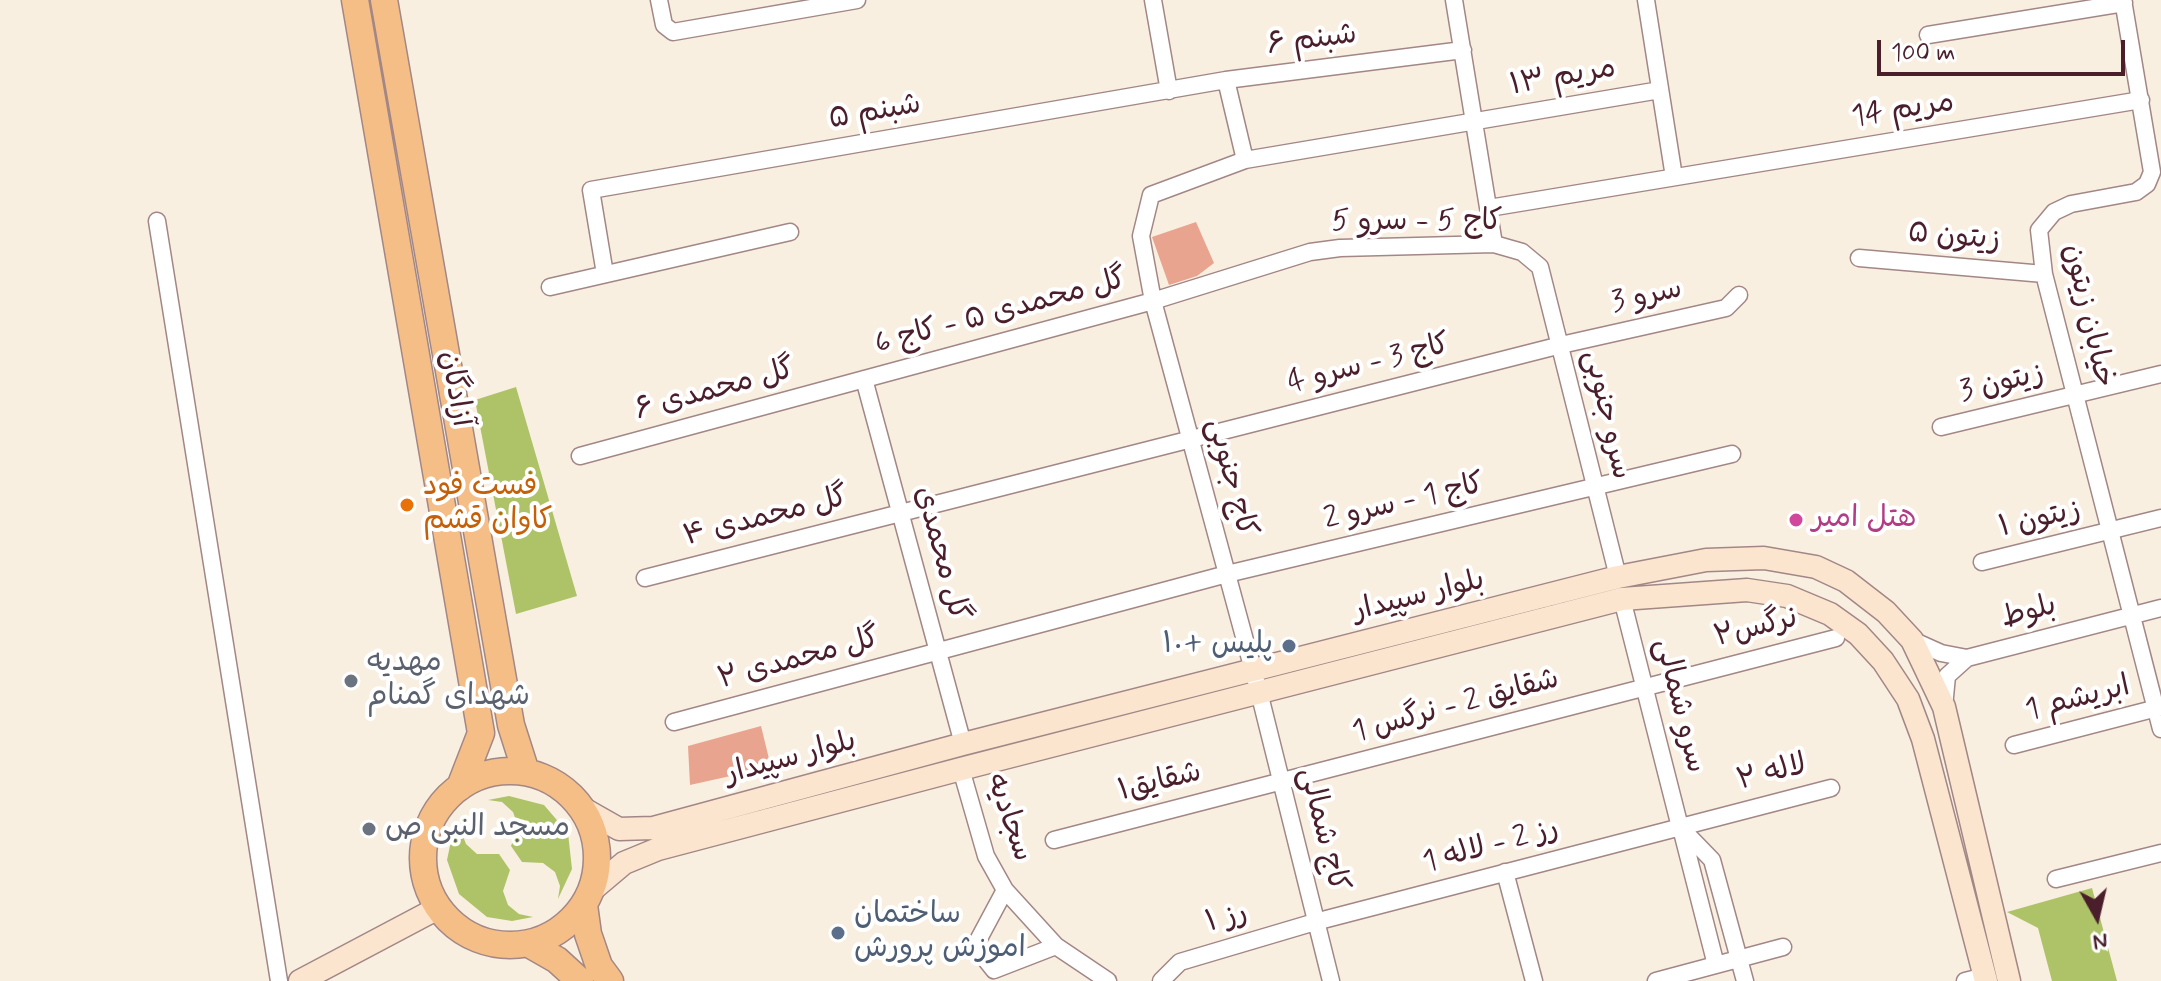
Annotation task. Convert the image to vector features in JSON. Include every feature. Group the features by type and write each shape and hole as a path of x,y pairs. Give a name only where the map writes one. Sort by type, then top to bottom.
{"main road":[{"name":"آزادگان","path":"355,0 481,733 460,787"},
{"name":"آزادگان","path":"384,0 511,725 526,772"},
{"path":"380,147 409,142"},
{"path":"588,898 560,930 529,944 495,944 463,932 438,908 425,877 424,843 436,811 460,787 492,773 526,772 558,785 582,808 596,840 598,865 588,898 591,944 599,966 610,981"},
{"path":"529,944 557,960 580,981"}],"street":[{"path":"659,0 667,30 673,32 857,0"},
{"path":"1153,0 1169,91"},
{"path":"1454,0 1494,244"},
{"path":"1646,0 1674,177"},
{"path":"1928,35 2123,2 2141,100"},
{"name":"شبنم ۶","path":"1169,91 1226,80 1463,50"},
{"path":"1226,80 1245,160"},
{"name":"مریم ۱۳","path":"1245,160 1660,90"},
{"name":"شبنم ۵","path":"605,274 591,190 1169,91"},
{"name":"مریم 14","path":"1489,208 2141,100"},
{"name":"خیابان زیتون","path":"2141,100 2152,172 2147,184 2136,192 2071,204 2054,212 2039,230 2044,274 2161,729"},
{"name":"کاج جنوبی","path":"1245,160 1151,195 1141,236 1153,301 1256,681"},
{"path":"157,221 195,439 279,981"},
{"path":"550,287 790,232"},
{"name":"کاج 5 - سرو 5","path":"1153,301 1310,252 1340,248 1494,244 1522,252 1540,267"},
{"name":"زیتون ۵","path":"1859,258 2044,274"},
{"name":"سرو جنوبی","path":"1540,267 1620,588"},
{"name":"سرو 3","path":"1561,345 1726,308 1739,295"},
{"name":"گل محمدی ۵ - کاج 6","path":"864,379 1153,301"},
{"name":"کاج 3 - سرو 4","path":"900,513 1561,345"},
{"name":"زیتون 3","path":"1941,427 2161,374"},
{"name":"گل محمدی ۶","path":"580,456 864,379"},
{"name":"گل محمدی","path":"864,379 963,744"},
{"name":"کاج 1 - سرو 2","path":"938,652 1227,574 1732,454"},
{"name":"گل محمدی ۴","path":"645,578 900,513"},
{"name":"زیتون ۱","path":"1982,562 2161,518"},
{"name":"بلوار سپیدار","path":"582,808 619,829 653,828 963,744 1256,681 1736,557 1816,567 1846,581 1886,612 1912,640 1944,707 2009,981"},
{"name":"بلوار سپیدار","path":"1620,588 1773,594 1823,610 1858,634 1908,699 1920,730 1979,979"},
{"name":"سرو شمالی","path":"1620,588 1716,965"},
{"name":"بلوط","path":"1944,707 1947,676 1967,658 2161,608"},
{"name":"نرگس۲","path":"1645,686 1836,638"},
{"path":"1912,640 1941,653 1967,658"},
{"name":"گل محمدی ۲","path":"674,722 938,652"},
{"name":"بلوار سپیدار","path":"588,898 624,863 658,849 961,769 1256,681"},
{"name":"کاج شمالی","path":"1256,681 1331,981"},
{"name":"شقایق 2 - نرگس 1","path":"1281,781 1645,686"},
{"name":"ابریشم 1","path":"2014,745 2158,708"},
{"name":"سجادیه","path":"961,769 986,856 1005,890 1056,946 1108,981"},
{"name":"شقایق۱","path":"1054,840 1281,781"},
{"name":"لاله ۲","path":"1680,827 1831,788"},
{"path":"1680,827 1712,860 1745,981"},
{"name":"رز 2 - لاله 1","path":"1315,922 1680,827"},
{"path":"2056,879 2161,853"},
{"path":"1505,872 1534,981"},
{"path":"1005,890 975,946 994,970 1056,946"},
{"path":"300,981 438,908"},
{"name":"رز ۱","path":"1161,981 1180,962 1315,922"},
{"path":"1656,981 1783,947"}],"green space":[{"path":"516,387 577,596 516,614 475,400"},
{"path":"509,796 544,805 568,833 572,869 558,899 560,886 555,872 543,863 522,862 511,846 518,826 513,812 502,802 488,800"},
{"path":"463,817 461,831 466,844 477,854 499,854 510,870 503,891 508,905 519,914 533,917 512,921 487,917 459,894 447,860 452,836"},
{"path":"2092,888 2117,981 2052,981 2038,928 2007,912"}],"building":[{"path":"1196,222 1214,263 1197,276 1169,285 1152,237"},
{"path":"761,726 771,767 690,785 688,746"}],"place":[{"name":"فست فود كاوان قشم","path":"407,505"},
{"name":"هتل امیر","path":"1796,520"},
{"name":"پلیس +۱۰","path":"1289,646"},
{"name":"مهدیه شهدای گمنام","path":"351,681"},
{"name":"مسجد النبی ص","path":"369,829"},
{"name":"ساختمان اموزش پرورش","path":"838,933"}]}
